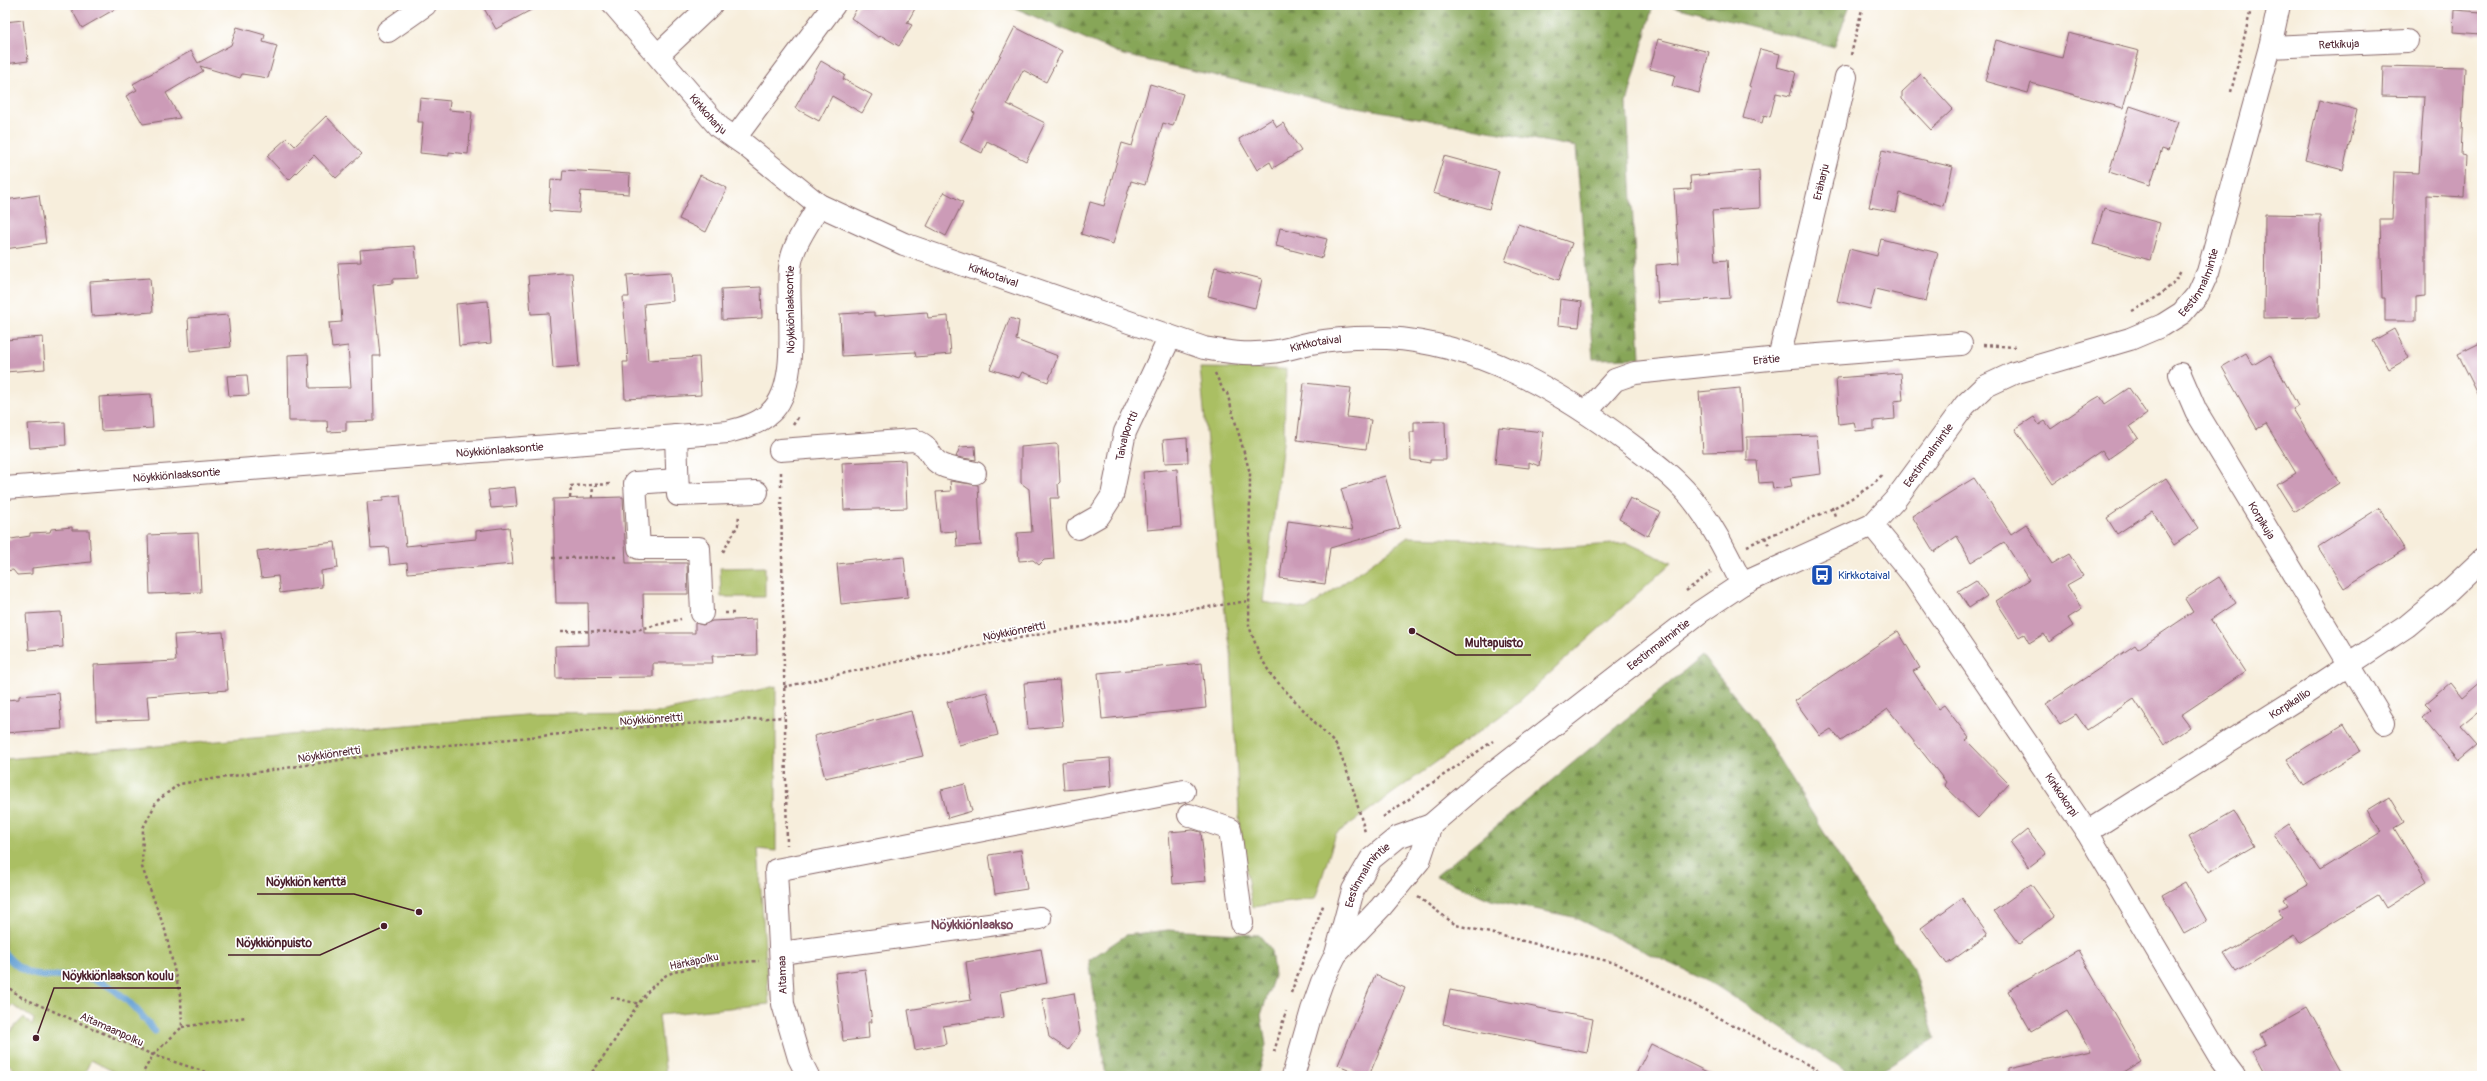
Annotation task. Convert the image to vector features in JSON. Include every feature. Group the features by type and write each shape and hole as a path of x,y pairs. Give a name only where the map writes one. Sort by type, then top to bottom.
{"street":[{"path":"388,31 425,5"},
{"name":"Kirkkoharju","path":"614,5 719,127 735,138 819,206"},
{"path":"658,55 711,5"},
{"path":"735,138 834,5"},
{"name":"Eestinmalmintie","path":"1293,1076 1312,1010 1322,982 1336,954 1353,890 1370,860 1398,837 1431,825 1482,781 1669,636 1742,584 1872,525 1895,500 1964,405 1984,387 2014,373 2130,339 2163,325 2182,313 2194,299 2208,272 2270,47 2279,5"},
{"name":"Retkikuja","path":"2270,47 2407,41"},
{"name":"Eräharju","path":"1779,358 1846,77"},
{"name":"Kirkkotaival","path":"819,206 904,244 1204,348 1238,354 1271,352 1313,343 1355,337 1421,342 1458,351 1509,369 1587,412 1670,474 1690,497 1712,527 1742,584"},
{"name":"Nöykkiönlaaksontie","path":"5,488 728,432 750,426 770,413 780,399 789,365 790,268 794,249 819,206"},
{"name":"Taivalportti","path":"1078,528 1099,516 1112,496 1125,432 1170,337"},
{"name":"Erätie","path":"1587,412 1615,380 1635,373 1779,358 1960,344"},
{"name":"Korpikuja","path":"2180,374 2196,411 2384,722"},
{"path":"676,436 678,495 749,492"},
{"path":"780,450 914,440 926,445 936,461 945,467 976,472"},
{"path":"677,480 635,483 639,548 699,548 702,613"},
{"name":"Kirkkokorpi","path":"1872,525 1913,575 2087,832 2222,1060 2234,1076"},
{"name":"Korpikallio","path":"2087,832 2300,698 2407,626 2449,592 2482,560"},
{"path":"776,870 1184,791"},
{"path":"1189,815 1230,829 1242,923"},
{"name":"Eestinmalmintie","path":"1336,954 1381,906 1419,861 1431,825"},
{"name":"Aitamaa","path":"776,870 783,1004 799,1058 808,1076"},
{"path":"781,956 1040,918"}],"path":[{"path":"1846,77 1863,5"},
{"path":"2230,96 2252,5"},
{"path":"2128,313 2151,301 2174,284 2181,270"},
{"path":"1960,344 2015,347"},
{"path":"2008,350 2022,345"},
{"path":"1204,348 1224,392 1227,393 1250,473 1249,626 1258,654 1271,675 1337,746 1351,782 1365,832"},
{"path":"776,870 788,853 784,717 780,450"},
{"path":"1685,592 1728,558 1765,537 1846,502 1866,489 1886,470"},
{"path":"570,498 571,486 635,483"},
{"path":"592,498 593,486"},
{"path":"700,572 714,571 738,525 749,492"},
{"path":"553,558 620,556 639,548"},
{"name":"Nöykkiönreitti","path":"784,687 877,665 1021,638 1249,601"},
{"path":"561,631 628,632 663,625 702,613"},
{"name":"Nöykkiönreitti","path":"182,1027 181,999 166,930 142,867 143,828 157,801 180,784 419,748 601,730 784,717"},
{"path":"1381,818 1498,737"},
{"path":"1362,836 1371,827"},
{"path":"1415,895 1456,925 1616,963 1829,1076"},
{"path":"1291,995 1308,943 1325,900"},
{"name":"Härkäpolku","path":"588,1076 600,1064 640,1004 665,976 722,963 781,956"},
{"name":"Aitamaanpolku","path":"5,985 21,997 153,1055 218,1076"},
{"path":"611,997 640,1004"},
{"path":"1273,1054 1286,1010"},
{"path":"141,1076 153,1055 182,1027 246,1017"}],"green space":[{"path":"1008,5 1653,5 1627,103 1640,358 1593,359 1576,147 1352,106 1123,55"},
{"path":"1667,5 1850,5 1834,47"},
{"path":"1200,368 1286,369 1284,435 1263,602 1307,609 1408,537 1466,539 1539,549 1628,543 1671,563 1513,707 1336,834 1315,899 1252,907 1240,833 1231,652 1220,579"},
{"path":"765,567 765,597 721,597 720,568"},
{"path":"1702,656 1756,722 1865,899 1914,969 1935,1038 1873,1076 1854,1076 1715,985 1573,917 1491,900 1436,876"},
{"path":"776,686 776,851 758,849 769,1004 659,1015 666,1076 122,1076 91,1060 83,1076 20,1076 5,1060 5,1037 24,1017 32,1026 34,1019 12,1005 5,1013 5,759 537,714 656,713"},
{"path":"1168,930 1259,935 1271,949 1274,976 1261,1015 1266,1045 1257,1076 1106,1076 1089,960 1126,935"}],"building":[{"path":"69,5 122,5 82,28"},
{"path":"482,5 540,5 496,29"},
{"path":"859,5 917,5 907,23 912,25 899,46 882,36 878,37 851,18"},
{"path":"2454,10 2482,12 2482,34 2453,32"},
{"path":"23,20 28,61 5,64 5,22"},
{"path":"237,27 265,35 263,42 277,46 268,78 242,74 240,78 200,66 203,71 166,93 180,118 143,124 126,96 137,90 133,84 191,51 198,63 231,45"},
{"path":"1015,27 1062,51 1046,82 1023,70 1007,104 1045,123 1026,161 987,141 982,153 960,142 975,113 972,112"},
{"path":"2068,33 2139,51 2123,108 2031,83 2028,93 1985,81 1996,40 2062,58"},
{"path":"1658,39 1709,52 1699,93 1672,86 1675,75 1650,69"},
{"path":"1760,49 1780,54 1777,67 1796,72 1790,96 1776,93 1770,117 1764,115 1762,123 1743,118 1751,87 1749,86"},
{"path":"821,61 845,75 843,79 872,95 862,113 832,96 819,121 795,108"},
{"path":"2383,66 2465,68 2461,155 2466,156 2464,197 2426,195 2426,296 2416,297 2416,321 2385,321 2385,298 2382,298 2380,219 2392,219 2394,172 2419,173 2424,97 2382,96"},
{"path":"1921,74 1953,109 1931,130 1902,99 1902,92"},
{"path":"1150,84 1183,94 1173,126 1163,123 1145,185 1131,181 1113,244 1081,234 1090,202 1104,206 1122,143 1132,146"},
{"path":"420,98 450,101 449,110 472,112 468,154 449,152 449,156 420,153 423,122 418,122"},
{"path":"2319,100 2357,110 2343,170 2305,160"},
{"path":"2130,106 2178,122 2168,151 2162,149 2150,185 2109,172"},
{"path":"326,116 362,154 336,178 314,155 289,180 267,156 287,138 295,146"},
{"path":"1272,119 1277,127 1283,123 1301,151 1273,168 1270,162 1257,170 1239,139"},
{"path":"1882,150 1953,167 1943,206 1900,193 1896,212 1869,207"},
{"path":"1444,156 1499,171 1489,209 1433,193"},
{"path":"563,170 630,174 629,194 581,191 579,213 549,211 551,179 562,180"},
{"path":"1759,170 1760,208 1712,211 1715,261 1727,260 1730,298 1658,303 1656,265 1679,263 1674,190 1691,189 1690,176"},
{"path":"700,175 727,188 706,232 679,219"},
{"path":"944,192 963,202 946,236 927,226"},
{"path":"39,195 46,243 5,249 5,200"},
{"path":"2104,208 2160,223 2150,260 2093,244"},
{"path":"2265,214 2320,215 2319,317 2264,318"},
{"path":"1518,224 1572,243 1559,280 1505,261"},
{"path":"1280,228 1327,239 1322,258 1276,246"},
{"path":"1881,239 1938,253 1926,301 1875,289 1870,309 1837,301 1849,249 1877,256"},
{"path":"415,246 418,278 393,279 393,283 373,285 380,356 373,356 374,421 346,422 346,431 328,432 327,421 289,421 288,355 308,354 310,388 351,387 348,346 332,348 329,323 342,322 338,263 361,262 360,250"},
{"path":"1215,267 1262,279 1255,308 1208,296"},
{"path":"671,272 673,301 644,304 648,360 699,357 701,395 625,399 623,362 628,362 623,297 629,297 627,275"},
{"path":"572,273 579,366 553,368 549,313 531,314 528,276"},
{"path":"150,278 153,312 92,316 90,282"},
{"path":"761,287 762,318 722,320 721,289"},
{"path":"1560,299 1582,302 1579,327 1558,325"},
{"path":"488,301 491,343 459,346 456,304"},
{"path":"874,312 874,316 927,312 928,318 948,316 951,354 916,357 915,352 842,356 840,314"},
{"path":"228,315 231,347 190,351 188,318"},
{"path":"1010,318 1019,321 1016,340 1058,356 1048,382 1022,372 1019,378 990,369"},
{"path":"2394,329 2409,358 2389,369 2373,341"},
{"path":"43,337 45,369 5,372 5,340"},
{"path":"2482,342 2482,402 2458,354"},
{"path":"2246,353 2253,365 2270,355 2298,406 2293,409 2339,483 2294,512 2277,485 2296,473 2266,424 2257,429 2222,367"},
{"path":"1901,373 1903,400 1894,401 1895,419 1874,421 1874,429 1856,431 1854,422 1839,424 1836,378"},
{"path":"247,375 249,395 229,396 227,376"},
{"path":"1304,383 1351,388 1347,417 1371,420 1366,449 1297,440"},
{"path":"1740,388 1743,451 1703,452 1699,392"},
{"path":"2129,388 2147,414 2130,426 2138,438 2108,459 2102,450 2053,484 2015,429 2034,417 2039,425 2045,421 2051,429 2100,396 2105,404"},
{"path":"151,394 153,428 101,431 99,397"},
{"path":"1445,421 1446,460 1430,460 1430,463 1411,460 1410,432 1414,432 1414,422"},
{"path":"65,422 66,445 30,448 28,424"},
{"path":"1499,427 1543,432 1539,466 1529,462 1529,468 1495,464"},
{"path":"1817,435 1821,474 1790,478 1792,486 1773,489 1772,482 1759,483 1757,461 1747,461 1747,437"},
{"path":"1187,438 1188,462 1165,463 1163,440"},
{"path":"1058,445 1060,482 1058,484 1059,498 1050,498 1054,559 1044,560 1039,565 1033,560 1019,561 1017,533 1032,532 1029,489 1021,483 1021,447"},
{"path":"975,446 976,460 956,457 960,447"},
{"path":"905,460 907,508 844,510 842,463"},
{"path":"1177,469 1181,527 1147,530 1143,472"},
{"path":"1385,476 1400,528 1330,548 1325,584 1280,578 1288,521 1353,530 1341,489"},
{"path":"1974,478 2011,534 2026,524 2052,564 2069,554 2083,576 2067,585 2082,609 2068,618 2073,626 2049,642 2044,634 2029,643 2024,634 2019,637 1996,601 2029,580 2004,542 1971,562 1957,536 1934,552 1912,516"},
{"path":"2166,478 2199,528 2174,545 2152,511 2117,534 2107,518"},
{"path":"950,481 978,485 981,545 957,547 956,531 940,532 936,492 951,491"},
{"path":"515,487 517,506 491,508 488,490"},
{"path":"400,495 406,546 476,539 476,531 509,527 513,564 408,573 407,563 390,565 388,547 371,548 367,502 383,501 383,497"},
{"path":"623,497 626,563 687,563 688,594 643,594 644,633 695,633 695,623 703,625 712,621 756,619 757,655 712,656 713,663 653,663 653,677 556,678 555,646 589,645 588,603 556,603 553,499"},
{"path":"1630,498 1660,512 1648,536 1619,519"},
{"path":"2379,508 2405,550 2344,588 2318,547"},
{"path":"72,527 72,530 89,530 91,562 32,568 32,574 17,575 13,570 5,571 5,540 30,536 30,533 50,532 51,529"},
{"path":"198,533 201,592 150,594 148,535"},
{"path":"335,542 338,568 321,571 322,587 280,593 278,576 261,578 257,551"},
{"path":"904,557 908,597 841,604 837,564"},
{"path":"2219,577 2236,603 2211,620 2245,672 2181,715 2190,727 2164,745 2134,699 2087,730 2076,714 2060,724 2046,704 2135,645 2138,649 2193,612 2185,599"},
{"path":"1976,580 1987,596 1969,608 1958,591"},
{"path":"61,612 63,647 29,650 26,614"},
{"path":"1898,631 1920,668 1913,671 1938,709 1944,705 1969,738 1966,740 2009,784 1978,818 1944,785 1946,782 1888,709 1841,741 1831,729 1820,736 1795,701"},
{"path":"223,632 228,690 147,696 149,719 96,721 94,665 176,661 174,635"},
{"path":"1202,663 1206,708 1102,719 1098,673"},
{"path":"1059,680 1063,726 1028,729 1024,683"},
{"path":"2482,681 2482,708 2460,726 2477,745 2458,761 2422,718 2431,710 2425,704 2450,683 2462,698"},
{"path":"987,692 998,735 959,745 947,702"},
{"path":"59,693 62,729 5,733 5,700 19,699 19,696"},
{"path":"911,711 923,756 825,778 814,736"},
{"path":"2344,724 2360,751 2304,786 2287,759"},
{"path":"1110,758 1112,786 1064,790 1062,762"},
{"path":"965,784 972,811 948,818 941,790"},
{"path":"2389,797 2404,822 2394,828 2427,882 2386,908 2378,895 2299,943 2294,936 2236,972 2224,954 2283,918 2278,910 2288,905 2284,899 2308,885 2273,834 2288,824 2320,870 2381,832 2368,810"},
{"path":"2234,811 2254,846 2209,872 2189,837"},
{"path":"1193,830 1201,832 1206,881 1173,884 1169,832"},
{"path":"2027,830 2046,854 2029,867 2011,843"},
{"path":"1021,850 1027,889 995,894 989,855"},
{"path":"2185,882 2207,921 2184,934 2162,895"},
{"path":"2031,884 2055,917 2019,944 1994,911"},
{"path":"1962,898 1988,935 1947,964 1921,928"},
{"path":"1041,949 1047,983 1000,992 1004,1017 943,1026 946,1044 915,1050 908,1010 971,1000 966,962"},
{"path":"2078,951 2142,1062 2119,1076 2008,1076 2008,1068 2090,1050 2067,1010 2031,1031 2008,991"},
{"path":"865,969 872,1022 868,1022 869,1038 843,1041 835,973"},
{"path":"1375,975 1405,988 1369,1076 1366,1076 1338,1065"},
{"path":"1450,990 1593,1019 1587,1053 1443,1024"},
{"path":"1074,993 1080,1032 1068,1050 1049,1037 1042,999"},
{"path":"2307,1008 2345,1076 2265,1076 2252,1052 2266,1044 2261,1034"},
{"path":"1651,1044 1715,1076 1635,1076"}],"waterway":[{"path":"5,954 16,965 27,972 37,975 79,977 101,982 119,993 127,1000 155,1031"}],"place":[{"name":"Kirkkotaival","path":"1822,575"},
{"name":"Multapuisto","path":"1412,631"},
{"name":"Nöykkiön kenttä","path":"419,912"},
{"name":"Nöykkiönpuisto","path":"384,926"},
{"name":"Nöykkiönlaakson koulu","path":"36,1038"}],"district":[{"name":"Nöykkiönlaakso","path":"972,924"}]}
